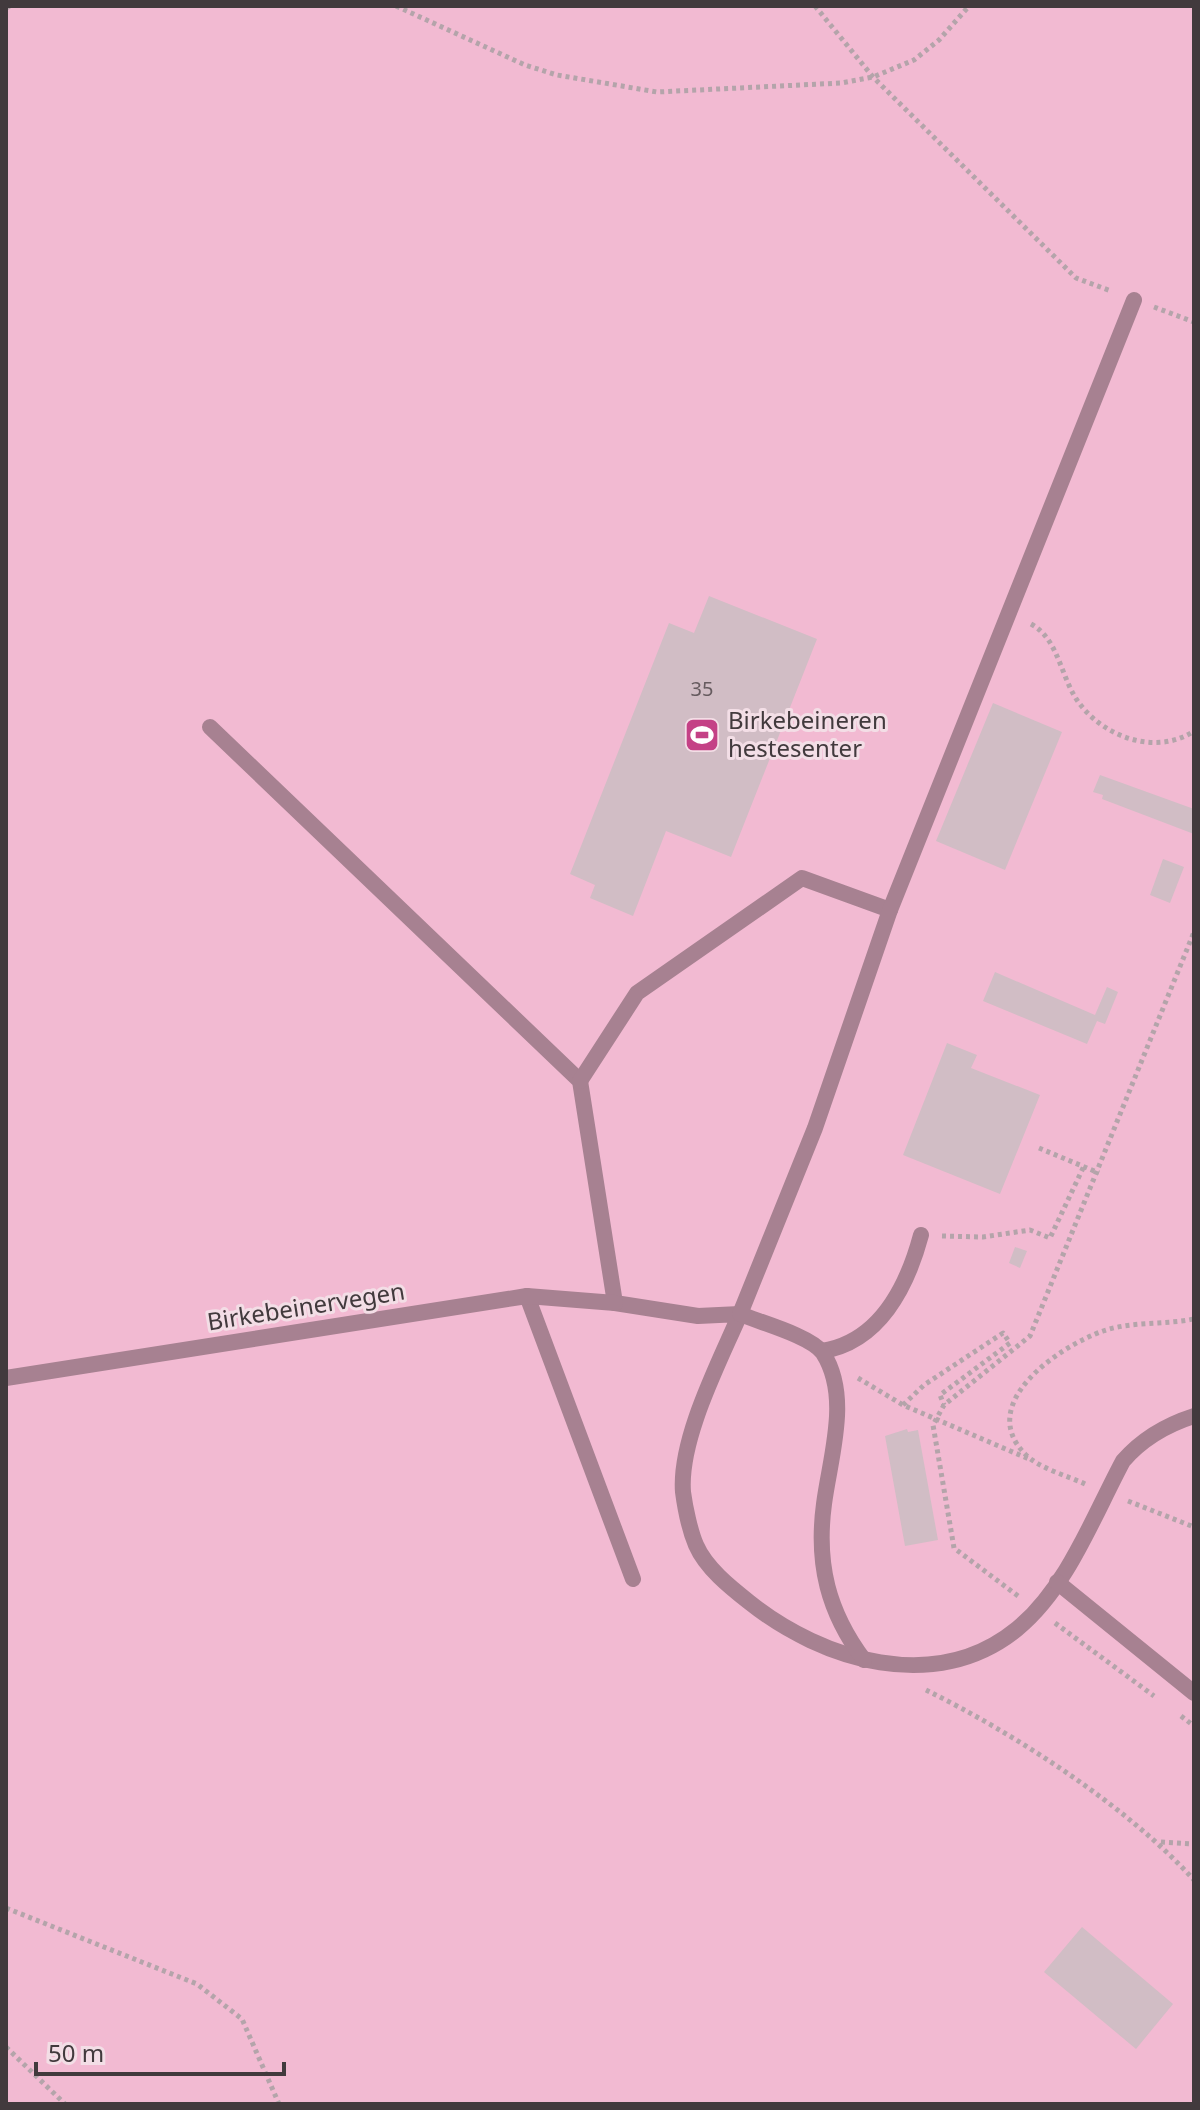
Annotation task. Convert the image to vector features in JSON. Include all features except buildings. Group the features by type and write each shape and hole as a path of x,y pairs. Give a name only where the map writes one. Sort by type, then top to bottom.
{"street":[{"path":"1134,300 890,910 815,1128 693,1425 683,1491 696,1546 724,1583 772,1620 827,1650 864,1660 907,1666 947,1661 979,1652 1014,1631 1057,1582 1123,1461 1136,1445 1172,1423 1194,1416"},
{"path":"210,727 580,1081 615,1303"},
{"path":"580,1081 637,993 802,878 890,910"},
{"path":"740,1314 793,1335 822,1351 845,1347 869,1332 894,1299 914,1259 921,1235"},
{"path":"527,1296 633,1579"},
{"name":"Birkebeinervegen","path":"6,1378 527,1296 615,1303 698,1316 740,1314"},
{"path":"822,1351 833,1381 837,1428 824,1506 822,1562 842,1630 864,1660"},
{"path":"1057,1582 1194,1693"}],"path":[{"path":"396,6 525,65 557,75 657,92 841,83 873,77 914,60 939,40 969,6"},
{"path":"815,6 873,77 1076,278 1194,322"},
{"path":"1009,612 1045,632 1076,698 1099,723 1139,743 1177,742 1194,731"},
{"path":"1030,1604 954,1548 933,1425 944,1405 1030,1336 1099,1173 1194,932"},
{"path":"1039,1148 1099,1173"},
{"path":"921,1235 983,1237 1030,1230 1050,1238 1084,1166"},
{"path":"1041,1466 1022,1451 1010,1419 1013,1403 1023,1385 1041,1366 1103,1331 1148,1322 1194,1319"},
{"path":"903,1405 924,1385 1003,1333 1010,1343 940,1395 944,1405"},
{"path":"822,1351 876,1391 1032,1460"},
{"path":"1171,1518 1194,1527"},
{"path":"1042,1614 1156,1698"},
{"path":"921,1688 992,1723 1160,1842 1194,1880"},
{"path":"1169,1707 1194,1726"},
{"path":"1160,1842 1194,1844"},
{"path":"6,1908 197,1984 242,2019 279,2104"},
{"path":"6,2047 65,2104"}],"shaded area":[{"path":"6,6 1194,6 1194,2104 6,2104"}],"place":[{"name":"Birkebeineren hestesenter","path":"702,735"}]}
